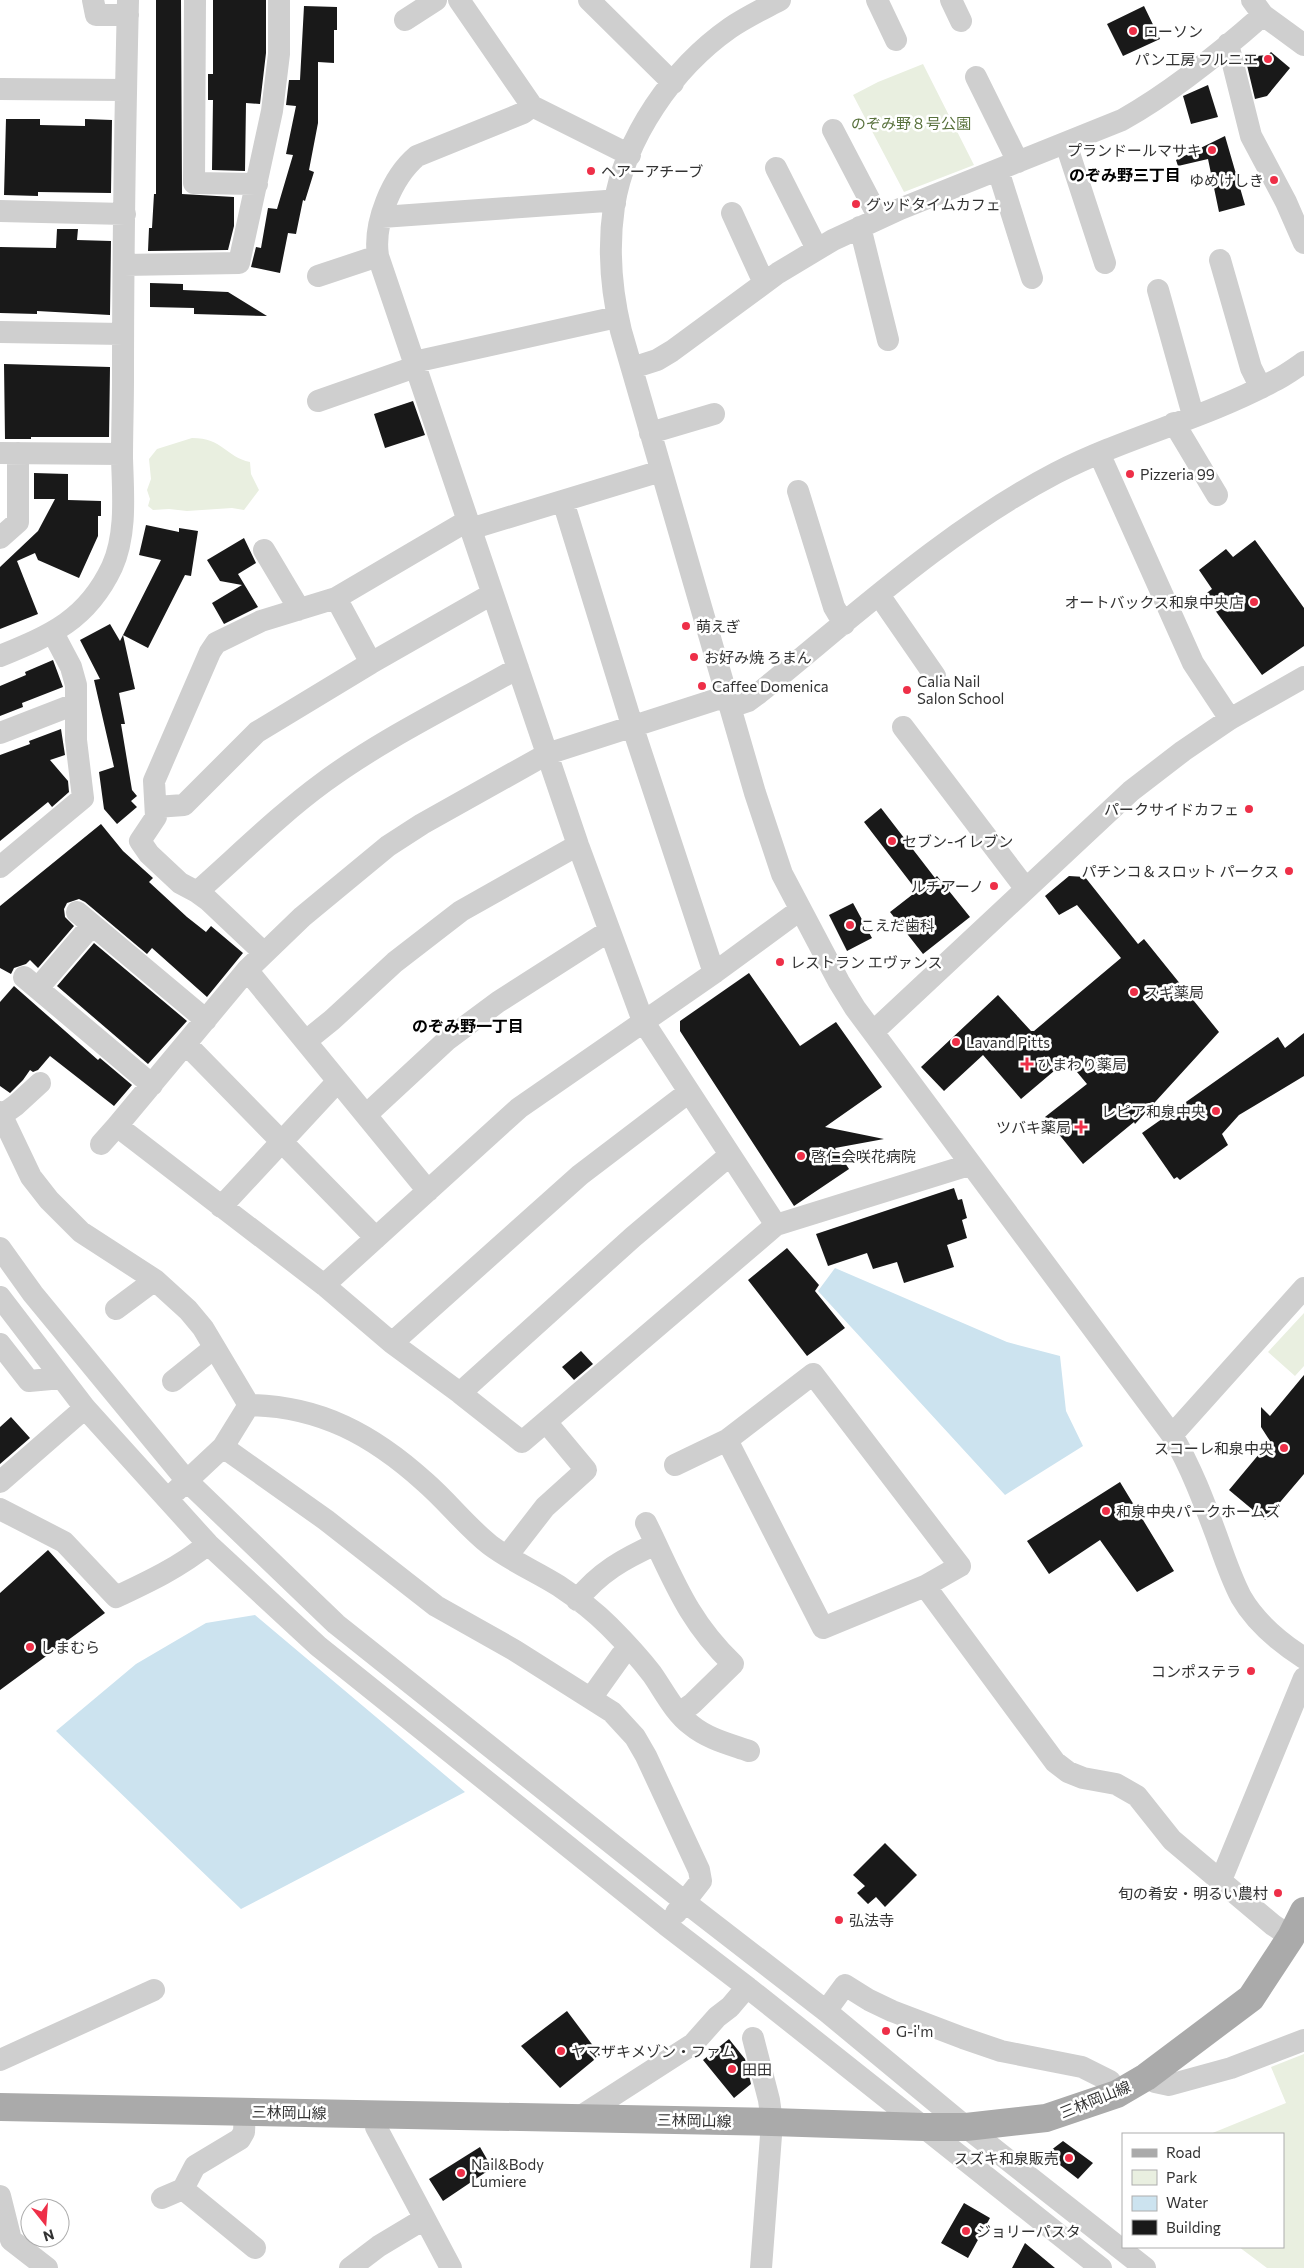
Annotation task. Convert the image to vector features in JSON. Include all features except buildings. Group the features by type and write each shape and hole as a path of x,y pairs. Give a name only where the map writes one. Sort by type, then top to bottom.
{"main road":[{"name":"三林岡山線","path":"0,2106 377,2113 966,2128 1046,2118 1117,2094 1146,2077 1251,1998 1291,1937 1304,1912"}],"street":[{"path":"0,656 53,633 83,610 105,580 112,566 118,548 122,524 128,8 96,15 93,0"},
{"path":"195,0 194,183 256,184"},
{"path":"124,265 239,263 272,111 279,54 279,0"},
{"path":"406,20 436,0"},
{"path":"459,0 532,106 630,154"},
{"path":"590,0 673,82"},
{"path":"780,0 729,29 684,69 655,107 630,154 615,203 612,274 618,317 632,368 755,792 782,874 838,982 888,1054 1172,1435 1195,1481 1229,1570 1242,1598 1260,1623 1284,1646 1304,1658"},
{"path":"876,0 896,40"},
{"path":"951,0 961,21"},
{"path":"632,368 657,360 672,351 764,283 817,249 869,222 1114,124 1145,107 1228,44 1258,7 1304,45"},
{"path":"1228,44 1251,136 1303,235"},
{"path":"976,77 1018,162"},
{"path":"0,88 126,90"},
{"path":"532,106 524,113 417,156 407,164 397,181 382,217 377,243 378,256 578,845 643,1021 776,1225"},
{"path":"833,130 869,222 888,340"},
{"path":"1066,144 1083,227 1106,262"},
{"path":"776,168 817,249"},
{"path":"998,170 1032,278"},
{"path":"382,217 606,201 615,203"},
{"path":"0,211 125,214"},
{"path":"732,213 764,283"},
{"path":"318,276 378,256"},
{"path":"1220,260 1251,368 1261,388"},
{"path":"1158,290 1159,329 1184,419 1179,435 1217,494"},
{"path":"318,401 414,365 618,317"},
{"path":"0,332 123,334"},
{"path":"101,1144 247,970 302,917 388,846 422,824 547,754 632,725 728,701 748,701 879,595 971,524 1056,473 1098,453 1261,388 1304,362"},
{"path":"650,433 714,414"},
{"path":"0,538 18,522 9,453 122,454"},
{"path":"1098,453 1193,663 1230,719"},
{"path":"264,953 197,892 180,883 149,854 140,841 156,817 154,781 210,652 216,643 261,621 336,598 469,525 563,501 662,471"},
{"path":"798,491 803,537 834,607 844,624"},
{"path":"563,501 632,725 714,973"},
{"path":"264,550 298,610"},
{"path":"156,806 184,805 257,732 370,663 492,594"},
{"path":"879,595 935,676"},
{"path":"336,598 370,663"},
{"path":"0,867 83,798 76,740 76,686 71,667 53,633"},
{"path":"197,892 288,811 324,782 407,731 518,668"},
{"path":"874,1032 1131,791 1183,751 1230,719 1304,677"},
{"path":"0,733 75,704"},
{"path":"903,727 927,743 952,808 1026,888"},
{"path":"306,1041 332,1020 395,962 461,911 578,845"},
{"path":"324,1285 519,1108 714,973 800,910"},
{"path":"152,1084 31,982 85,919 206,1020"},
{"path":"366,1115 448,1040 498,1002 610,931"},
{"path":"247,970 428,1191"},
{"path":"186,1044 376,1238"},
{"path":"221,1207 338,1081"},
{"path":"40,1083 16,1105 1,1113 31,1177 49,1200 87,1236 155,1280 188,1310 203,1328 249,1405"},
{"path":"392,1343 580,1175 689,1092"},
{"path":"117,1126 324,1285 392,1343 522,1442 776,1225 970,1165"},
{"path":"460,1393 633,1237 730,1155"},
{"path":"0,1248 33,1294 187,1482 336,1624 826,2012 966,2128 1146,2268"},
{"path":"116,1309 155,1280"},
{"path":"1172,1435 1304,1288"},
{"path":"0,1297 85,1408 208,1544 318,1646 666,1925 1101,2268"},
{"path":"0,1344 29,1381 62,1378"},
{"path":"173,1382 214,1348"},
{"path":"674,1465 727,1440 813,1374 960,1566 925,1586 823,1628 727,1440"},
{"path":"168,1498 223,1448 249,1405"},
{"path":"249,1405 289,1407 312,1413 337,1422 374,1442 427,1483 470,1528 492,1546 558,1586 596,1614 649,1670 679,1713 690,1725 711,1738 749,1751"},
{"path":"0,1482 85,1408"},
{"path":"507,1556 545,1507 586,1470 546,1422"},
{"path":"223,1448 326,1520 436,1606 514,1650 612,1712 635,1737 646,1756 699,1870 701,1881 666,1925"},
{"path":"0,1509 64,1542 116,1596 159,1576 194,1556 208,1544"},
{"path":"646,1524 693,1618 716,1647 733,1664 692,1704 679,1713"},
{"path":"577,1600 592,1581 606,1570 656,1544"},
{"path":"925,1586 1055,1762 1068,1772 1116,1784 1137,1796 1172,1840 1273,1925 1291,1937"},
{"path":"591,1698 621,1656 630,1648"},
{"path":"1221,1880 1304,1678"},
{"path":"826,2012 845,1985 868,2000 955,2036 1001,2051 1082,2067 1110,2081 1117,2094"},
{"path":"578,2118 693,2044 747,1987"},
{"path":"0,2060 154,1990"},
{"path":"753,2038 769,2100 772,2122 761,2268"},
{"path":"1146,2077 1155,2082 1169,2085 1231,2068 1304,2040"},
{"path":"162,2198 184,2189 195,2166 240,2139 244,2132 245,2112"},
{"path":"377,2113 376,2127 451,2268"},
{"path":"184,2189 243,2225 255,2248"},
{"path":"0,2196 11,2240 47,2268"},
{"path":"350,2268 379,2246 424,2219"}],"green space":[{"name":"のぞみ野８号公園","path":"923,64 974,165 904,192 853,95 878,82"},
{"path":"192,438 211,441 242,460 250,462 251,474 259,490 244,510 232,508 187,511 153,510 148,506 150,499 147,490 151,479 149,459 157,449"},
{"path":"1304,1313 1304,1366 1295,1376 1268,1352"},
{"path":"1304,2054 1304,2268 1267,2268 1240,2248 1284,2248 1284,2133 1212,2133 1286,2103 1271,2067"}],"water":[{"path":"835,1268 1007,1342 1060,1356 1066,1411 1083,1446 1005,1495 818,1291"},
{"path":"255,1615 465,1792 241,1909 56,1731 136,1664 206,1623"}],"place":[{"name":"ローソン","path":"1133,31"},
{"name":"パン工房 フルニエ","path":"1268,59"},
{"name":"プランドールマサキ","path":"1212,150"},
{"name":"ヘアーアチーブ","path":"591,171"},
{"name":"ゆめけしき","path":"1274,180"},
{"name":"グッドタイムカフェ","path":"856,204"},
{"name":"Pizzeria 99","path":"1130,474"},
{"name":"オートバックス和泉中央店","path":"1254,602"},
{"name":"萌えぎ","path":"686,626"},
{"name":"お好み焼 ろまん","path":"694,657"},
{"name":"Caffee Domenica","path":"702,686"},
{"name":"Calia Nail Salon School","path":"907,690"},
{"name":"パークサイドカフェ","path":"1249,809"},
{"name":"セブン-イレブン","path":"892,841"},
{"name":"パチンコ＆スロット パークス","path":"1289,871"},
{"name":"ルチアーノ","path":"994,886"},
{"name":"こえだ歯科","path":"850,925"},
{"name":"レストラン エヴァンス","path":"780,962"},
{"name":"スギ薬局","path":"1134,992"},
{"name":"Lavand Pitts","path":"956,1042"},
{"name":"ひまわり薬局","path":"1027,1064"},
{"name":"レピア和泉中央","path":"1216,1111"},
{"name":"ツバキ薬局","path":"1081,1127"},
{"name":"啓仁会咲花病院","path":"801,1156"},
{"name":"スコーレ和泉中央","path":"1284,1448"},
{"name":"和泉中央パークホームズ","path":"1106,1511"},
{"name":"しまむら","path":"30,1647"},
{"name":"コンポステラ","path":"1251,1671"},
{"name":"旬の肴安・明るい農村","path":"1278,1893"},
{"name":"弘法寺","path":"839,1920"},
{"name":"G-i'm","path":"886,2031"},
{"name":"ヤマザキメゾン・ファム","path":"561,2051"},
{"name":"田田","path":"732,2069"},
{"name":"スズキ和泉販売","path":"1069,2158"},
{"name":"Nail&Body Lumiere","path":"461,2173"},
{"name":"ジョリーパスタ","path":"966,2231"}],"district":[{"name":"のぞみ野三丁目","path":"1125,174"},
{"name":"のぞみ野一丁目","path":"468,1025"}]}
